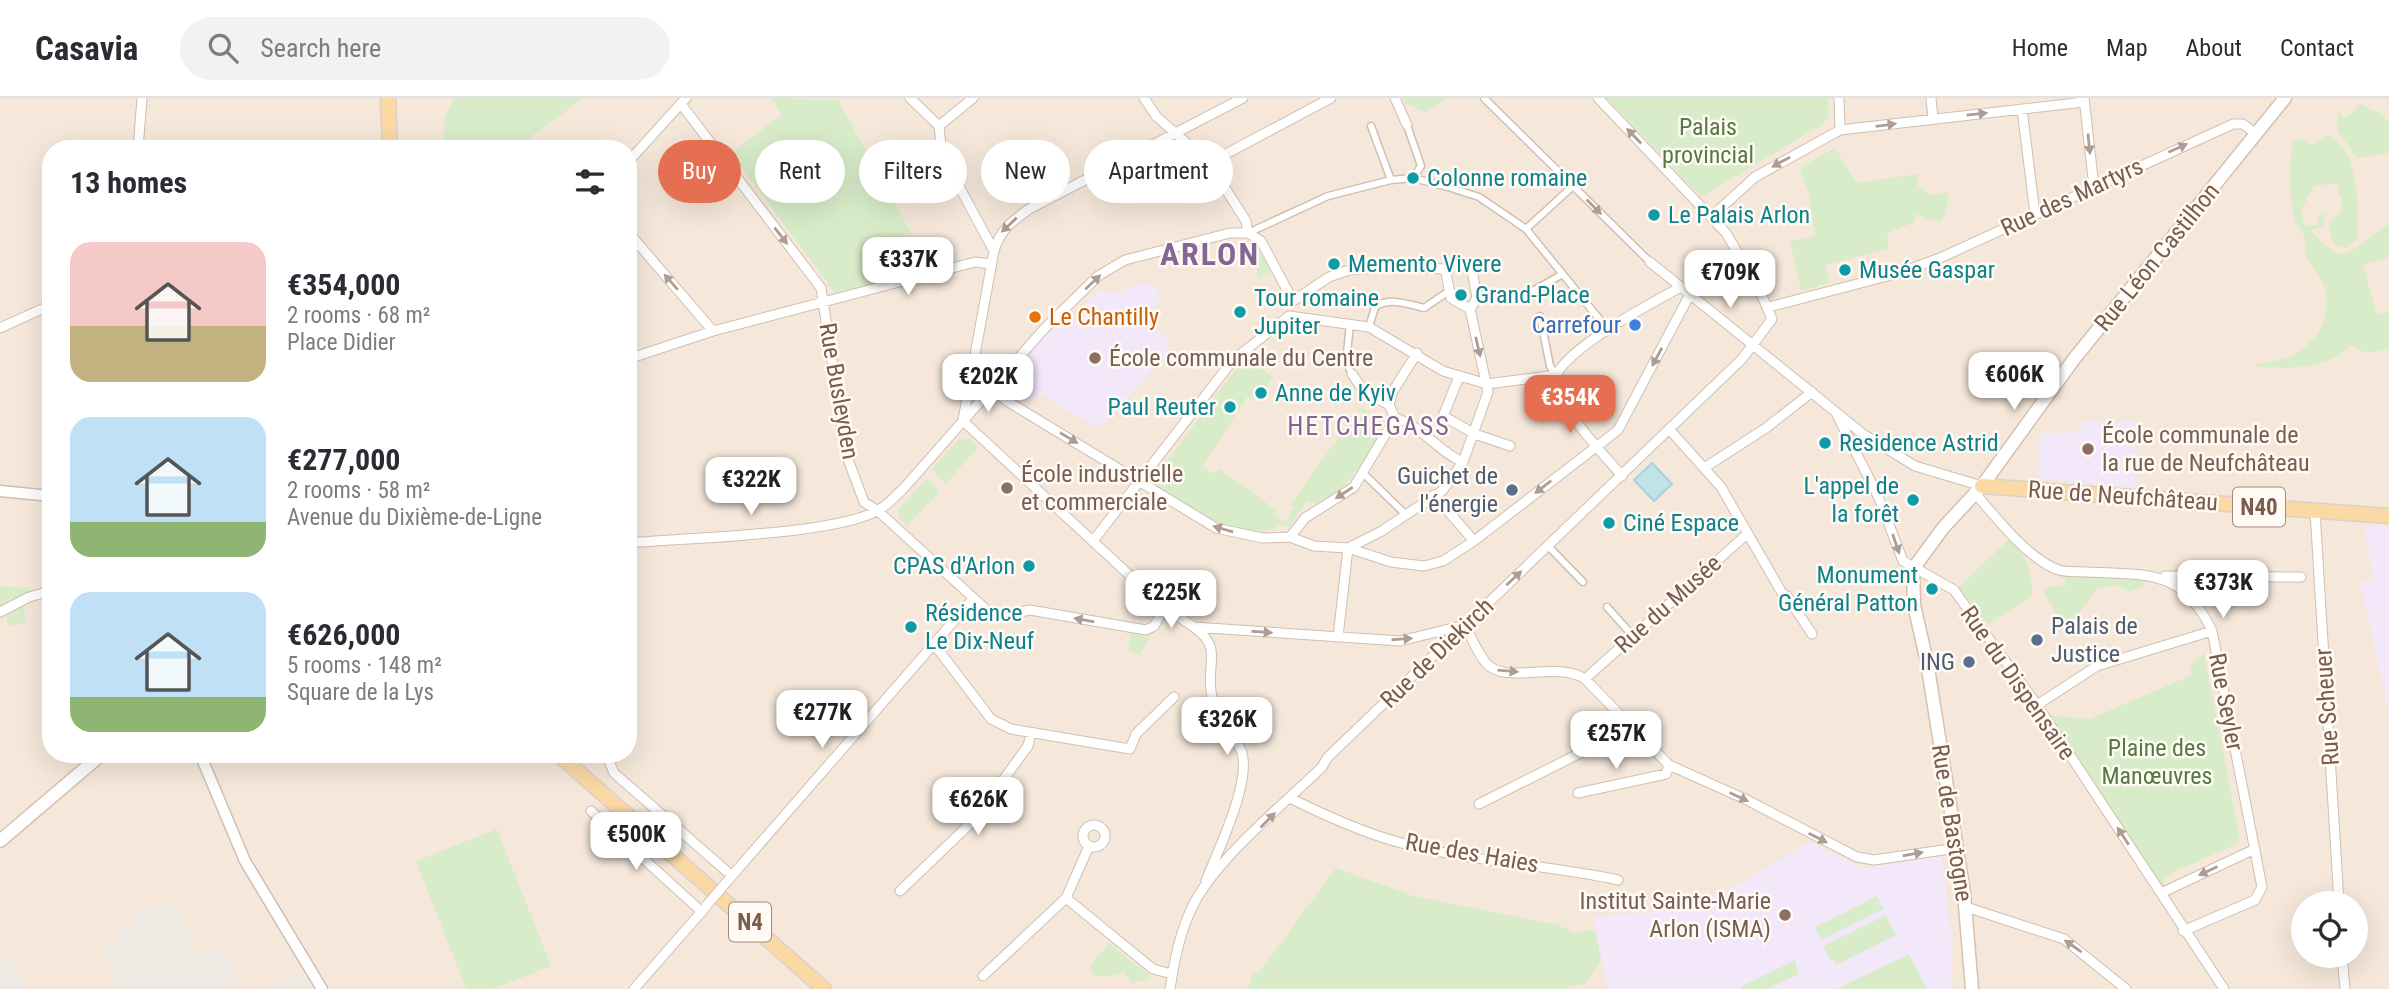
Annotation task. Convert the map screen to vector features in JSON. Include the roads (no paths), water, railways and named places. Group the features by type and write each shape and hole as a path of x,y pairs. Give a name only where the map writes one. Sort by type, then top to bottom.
{"main road":[{"path":"388,98 390,140"},
{"name":"Rue Léon Castilhon","path":"1913,569 1978,489 2074,359 2284,98"},
{"name":"Rue de Neufchâteau","path":"1978,489 2389,516"},
{"name":"Rue de Bastogne","path":"1913,569 1913,605 1926,657 1966,907 1972,989"},
{"path":"0,841 91,763"},
{"name":"N4","path":"568,763 824,988"}],"street":[{"path":"139,140 142,98"},
{"path":"910,98 939,126 942,155 994,251"},
{"path":"939,126 973,98"},
{"path":"1144,98 1171,123 1180,126 1193,124"},
{"path":"963,421 991,264 999,235 1008,224 1029,209 1243,98"},
{"path":"1233,150 1331,98"},
{"path":"1395,98 1421,166 1413,178"},
{"path":"1484,98 1650,262 1837,415 1914,466 1978,489"},
{"path":"1598,98 1711,217 1739,253 1769,307 1772,319 1752,347"},
{"path":"1839,98 1840,130"},
{"path":"1931,98 1933,120"},
{"path":"1711,217 1755,177 1840,130 2084,100 2094,187"},
{"path":"637,152 684,101"},
{"name":"Rue Busleyden","path":"684,101 821,288 846,454 864,502 878,511 990,613 1000,616 1030,610 1146,630 1154,626 1165,608"},
{"path":"2022,109 2035,214"},
{"path":"1155,110 1156,116 1182,140"},
{"name":"Rue des Martyrs","path":"1769,307 1899,273 2233,124 2243,124 2256,134"},
{"path":"1371,126 1391,180"},
{"path":"637,542 806,527 878,511 904,488 1044,329 1105,271 1139,255 1230,233 1248,233 1328,196 1391,180 1413,178 1479,197 1526,229 1609,331"},
{"path":"1526,229 1573,186"},
{"path":"1233,201 1246,221 1248,233 1261,241 1293,301"},
{"path":"637,242 713,331"},
{"path":"637,356 713,331 824,304 975,262 991,264"},
{"path":"1093,541 1233,360 1289,316 1293,301 1329,277 1349,270 1391,267 1445,270 1466,264 1472,270 1477,298 1470,309 1488,392 1475,434 1463,462 1447,485 1380,532 1348,548"},
{"path":"1445,270 1454,302 1470,309"},
{"path":"1530,293 1561,275"},
{"path":"1289,316 1369,327 1459,377 1487,384 1556,375 1570,357 1679,288"},
{"path":"1369,327 1375,307 1380,303 1402,303 1423,308 1449,291"},
{"path":"992,387 1007,401 1216,528 1262,538 1290,537 1314,545 1348,548 1391,562 1424,566 1443,561 1474,541 1618,430 1689,296"},
{"path":"0,328 42,309"},
{"path":"1540,316 1550,366 1556,375 1558,390 1567,406 1622,476"},
{"path":"1350,324 1346,362 1363,390 1389,405 1395,418 1411,424 1450,457 1463,462"},
{"name":"Rue de Diekirch","path":"1170,989 1190,913 1204,887 1237,850 1752,347"},
{"path":"1389,405 1392,390 1418,354"},
{"path":"1459,377 1443,416 1475,434 1510,446"},
{"path":"1704,468 1766,428 1812,393"},
{"path":"1837,415 1878,496 1899,555 1913,569"},
{"path":"1290,537 1305,518 1354,486 1395,418"},
{"path":"963,421 1165,608 1209,639 1214,706 1240,748 1245,764 1204,887"},
{"path":"1669,429 1721,486 1782,593 1787,596 1812,634"},
{"path":"1363,472 1405,513"},
{"name":"Rue Seyler","path":"1978,489 2010,533 2057,570 2160,576 2309,577"},
{"path":"0,491 42,495"},
{"path":"1434,495 1474,541"},
{"name":"Rue Scheuer","path":"2315,511 2309,577 2338,891"},
{"name":"Rue du Musée","path":"1585,679 1747,534"},
{"path":"1548,546 1583,582"},
{"path":"1338,637 1348,548"},
{"name":"Rue du Dispensaire","path":"1913,569 1954,590 2036,705 2224,989"},
{"name":"Rue Seyler","path":"2160,576 2182,588 2194,600 2212,631 2262,887 2255,900 2183,930"},
{"path":"0,612 42,593"},
{"path":"634,989 973,599"},
{"path":"1607,607 1632,635"},
{"path":"1194,627 1400,641 1465,625 1487,663 1496,670 1510,673 1573,671 1585,679 1669,765 1863,860 1957,848"},
{"path":"2036,705 2097,666 2212,631"},
{"path":"934,644 991,719 1011,729 1130,749 1136,734 1174,697"},
{"path":"1479,804 1620,733 1630,725"},
{"path":"900,891 974,820 1028,746 1031,733"},
{"path":"204,763 245,861 322,989"},
{"path":"610,763 614,773 731,877"},
{"path":"1578,793 1653,779 1666,774 1669,765"},
{"name":"Rue des Haies","path":"1290,798 1403,844 1456,855 1557,867 1619,880"},
{"path":"591,811 704,909"},
{"path":"1222,839 1237,850"},
{"path":"983,975 1066,898 1089,846"},
{"path":"2161,893 2255,849"},
{"path":"1066,898 1153,969 1172,974"},
{"path":"1966,907 2064,939 2126,989"},
{"path":"2343,968 2344,989"}],"water":[{"path":"1652,463 1672,484 1654,501 1634,480"}],"place":[{"name":"Colonne romaine","path":"1413,178"},
{"name":"Le Palais Arlon","path":"1654,215"},
{"name":"Memento Vivere","path":"1334,264"},
{"name":"Musée Gaspar","path":"1845,270"},
{"name":"Grand-Place","path":"1461,295"},
{"name":"Tour romaine Jupiter","path":"1240,312"},
{"name":"Le Chantilly","path":"1035,317"},
{"name":"Carrefour","path":"1635,325"},
{"name":"École communale du Centre","path":"1095,358"},
{"name":"Anne de Kyiv","path":"1261,393"},
{"name":"Paul Reuter","path":"1230,407"},
{"name":"Residence Astrid","path":"1825,443"},
{"name":"École communale de la rue de Neufchâteau","path":"2088,449"},
{"name":"École industrielle et commerciale","path":"1007,488"},
{"name":"Guichet de l'énergie","path":"1512,490"},
{"name":"L'appel de la forêt","path":"1913,500"},
{"name":"Ciné Espace","path":"1609,523"},
{"name":"CPAS d'Arlon","path":"1029,566"},
{"name":"Monument Général Patton","path":"1932,589"},
{"name":"Résidence Le Dix-Neuf","path":"911,627"},
{"name":"Palais de Justice","path":"2037,640"},
{"name":"ING","path":"1969,662"},
{"name":"Institut Sainte-Marie Arlon (ISMA)","path":"1785,915"}],"district":[{"name":"ARLON","path":"1210,254"},
{"name":"HETCHEGASS","path":"1369,426"}],"park label":[{"name":"Palais provincial","path":"1708,141"},
{"name":"Plaine des Manœuvres","path":"2157,762"}]}
